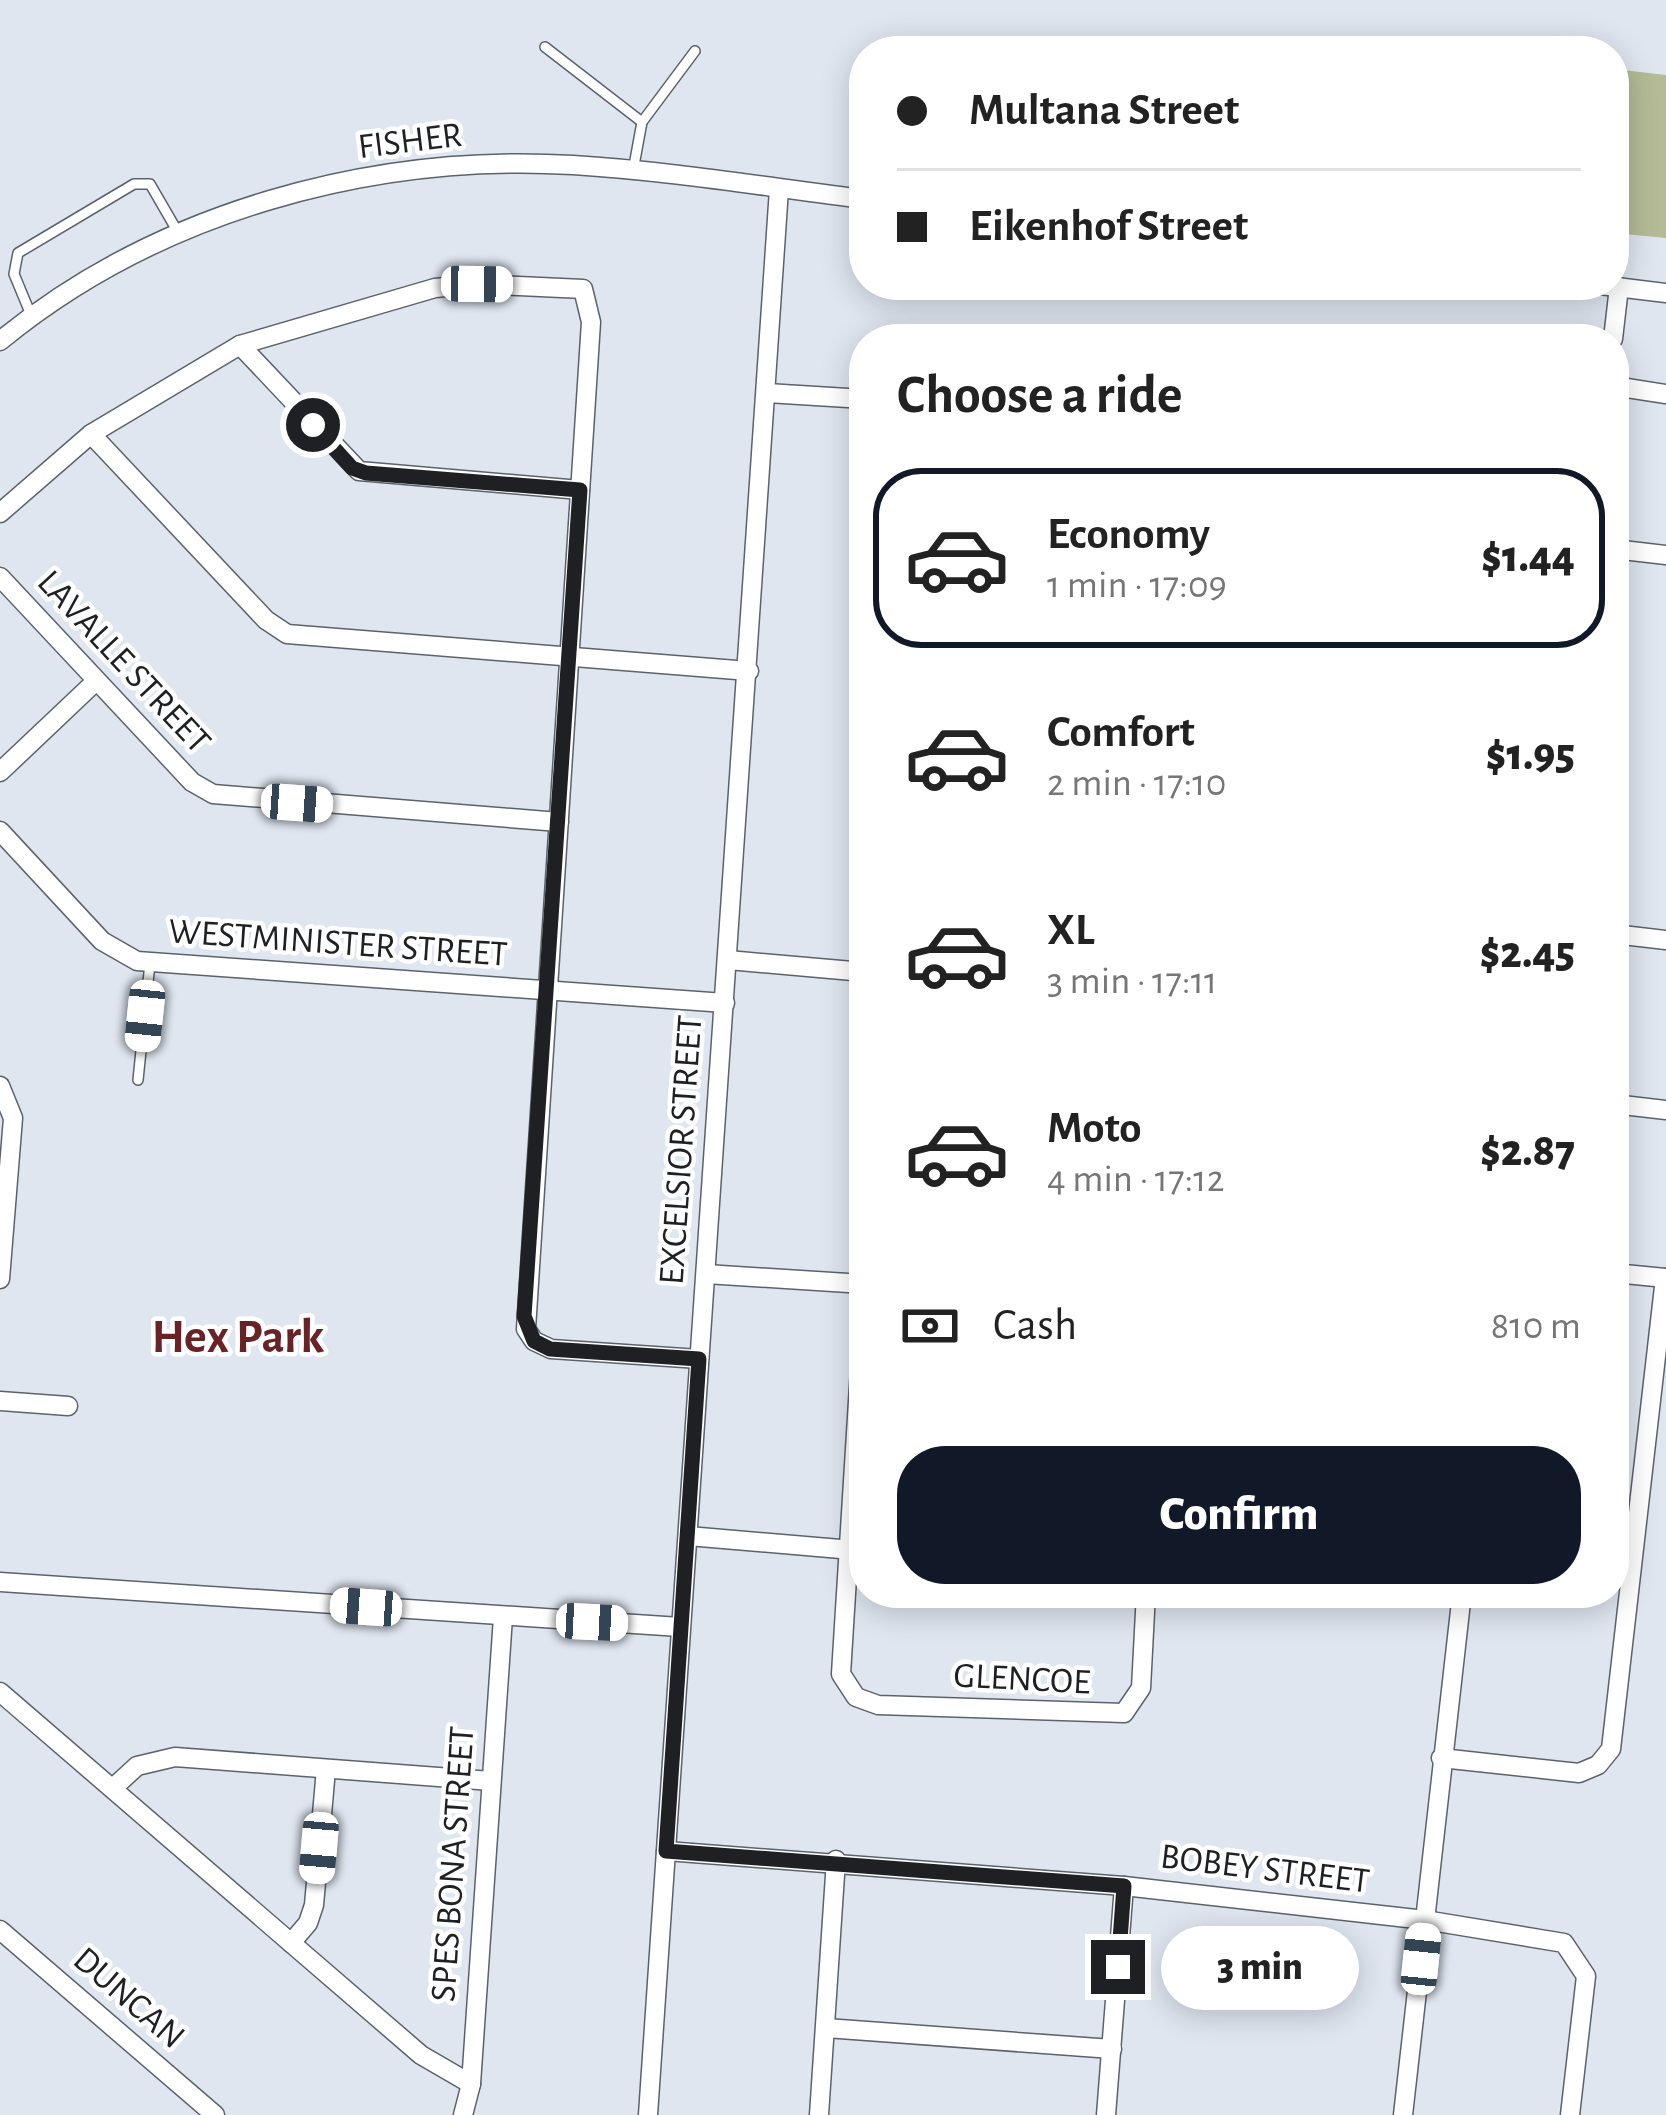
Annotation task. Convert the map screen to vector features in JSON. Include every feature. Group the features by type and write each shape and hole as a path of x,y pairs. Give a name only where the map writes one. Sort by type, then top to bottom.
{"street":[{"name":"FISHER","path":"0,341 31,316 114,265 179,234 309,188 378,175 466,166 572,165 849,197"},
{"name":"EXCELSIOR STREET","path":"648,2115 779,189"},
{"path":"0,513 91,434 240,345 415,292 477,284 575,286 588,296 591,322 571,656 526,1329 534,1341 550,1349 699,1359"},
{"path":"1629,288 1666,293"},
{"path":"240,345 359,471 580,490"},
{"path":"1629,388 1666,394"},
{"path":"766,393 849,398"},
{"path":"91,434 278,631 749,671"},
{"path":"1629,551 1666,555"},
{"name":"LAVALLE STREET","path":"0,577 192,782 213,794 559,822"},
{"path":"0,772 95,682"},
{"name":"WESTMINISTER STREET","path":"0,831 102,941 123,956 150,963 724,1003"},
{"path":"1629,936 1666,940"},
{"path":"728,961 849,971"},
{"path":"0,1086 13,1118 0,1279"},
{"path":"1629,1106 1666,1110"},
{"path":"706,1274 849,1283"},
{"path":"1629,1274 1665,1278 1629,1592"},
{"path":"0,1401 68,1406"},
{"path":"688,1536 849,1551"},
{"path":"0,1582 680,1627"},
{"name":"GLENCOE","path":"849,1598 841,1674 856,1697 878,1705 1117,1715 1135,1703 1142,1680 1145,1608"},
{"path":"1403,2115 1460,1608"},
{"path":"1441,1758 1580,1773 1598,1765 1611,1749 1627,1608"},
{"name":"SPES BONA STREET","path":"463,2115 471,2084 503,1617"},
{"path":"0,1692 434,2065 471,2084"},
{"path":"113,1788 136,1766 176,1757 491,1781"},
{"path":"291,1943 308,1923 314,1904 326,1769"},
{"name":"BOBEY STREET","path":"666,1851 836,1860 1124,1886 1425,1920 1553,1940 1572,1949 1583,1965 1586,1988 1570,2115"},
{"path":"819,2115 836,1860"},
{"path":"1106,2115 1124,1886"},
{"name":"DUNCAN","path":"0,1930 215,2115"},
{"path":"826,2028 1112,2049"}],"lane":[{"path":"545,47 642,122"},
{"path":"633,172 642,122 695,51"},
{"path":"31,316 14,274 18,253 134,184 150,184 179,234"},
{"path":"138,1080 150,963"}],"green space":[{"path":"1629,71 1666,75 1666,238 1629,234"}],"district":[{"name":"Hex Park","path":"238,1338"}],"route":[{"path":"313,425 352,468 366,473 580,490 524,1316 534,1341 550,1349 699,1359 666,1851 836,1860 1124,1886 1118,1967"}]}
